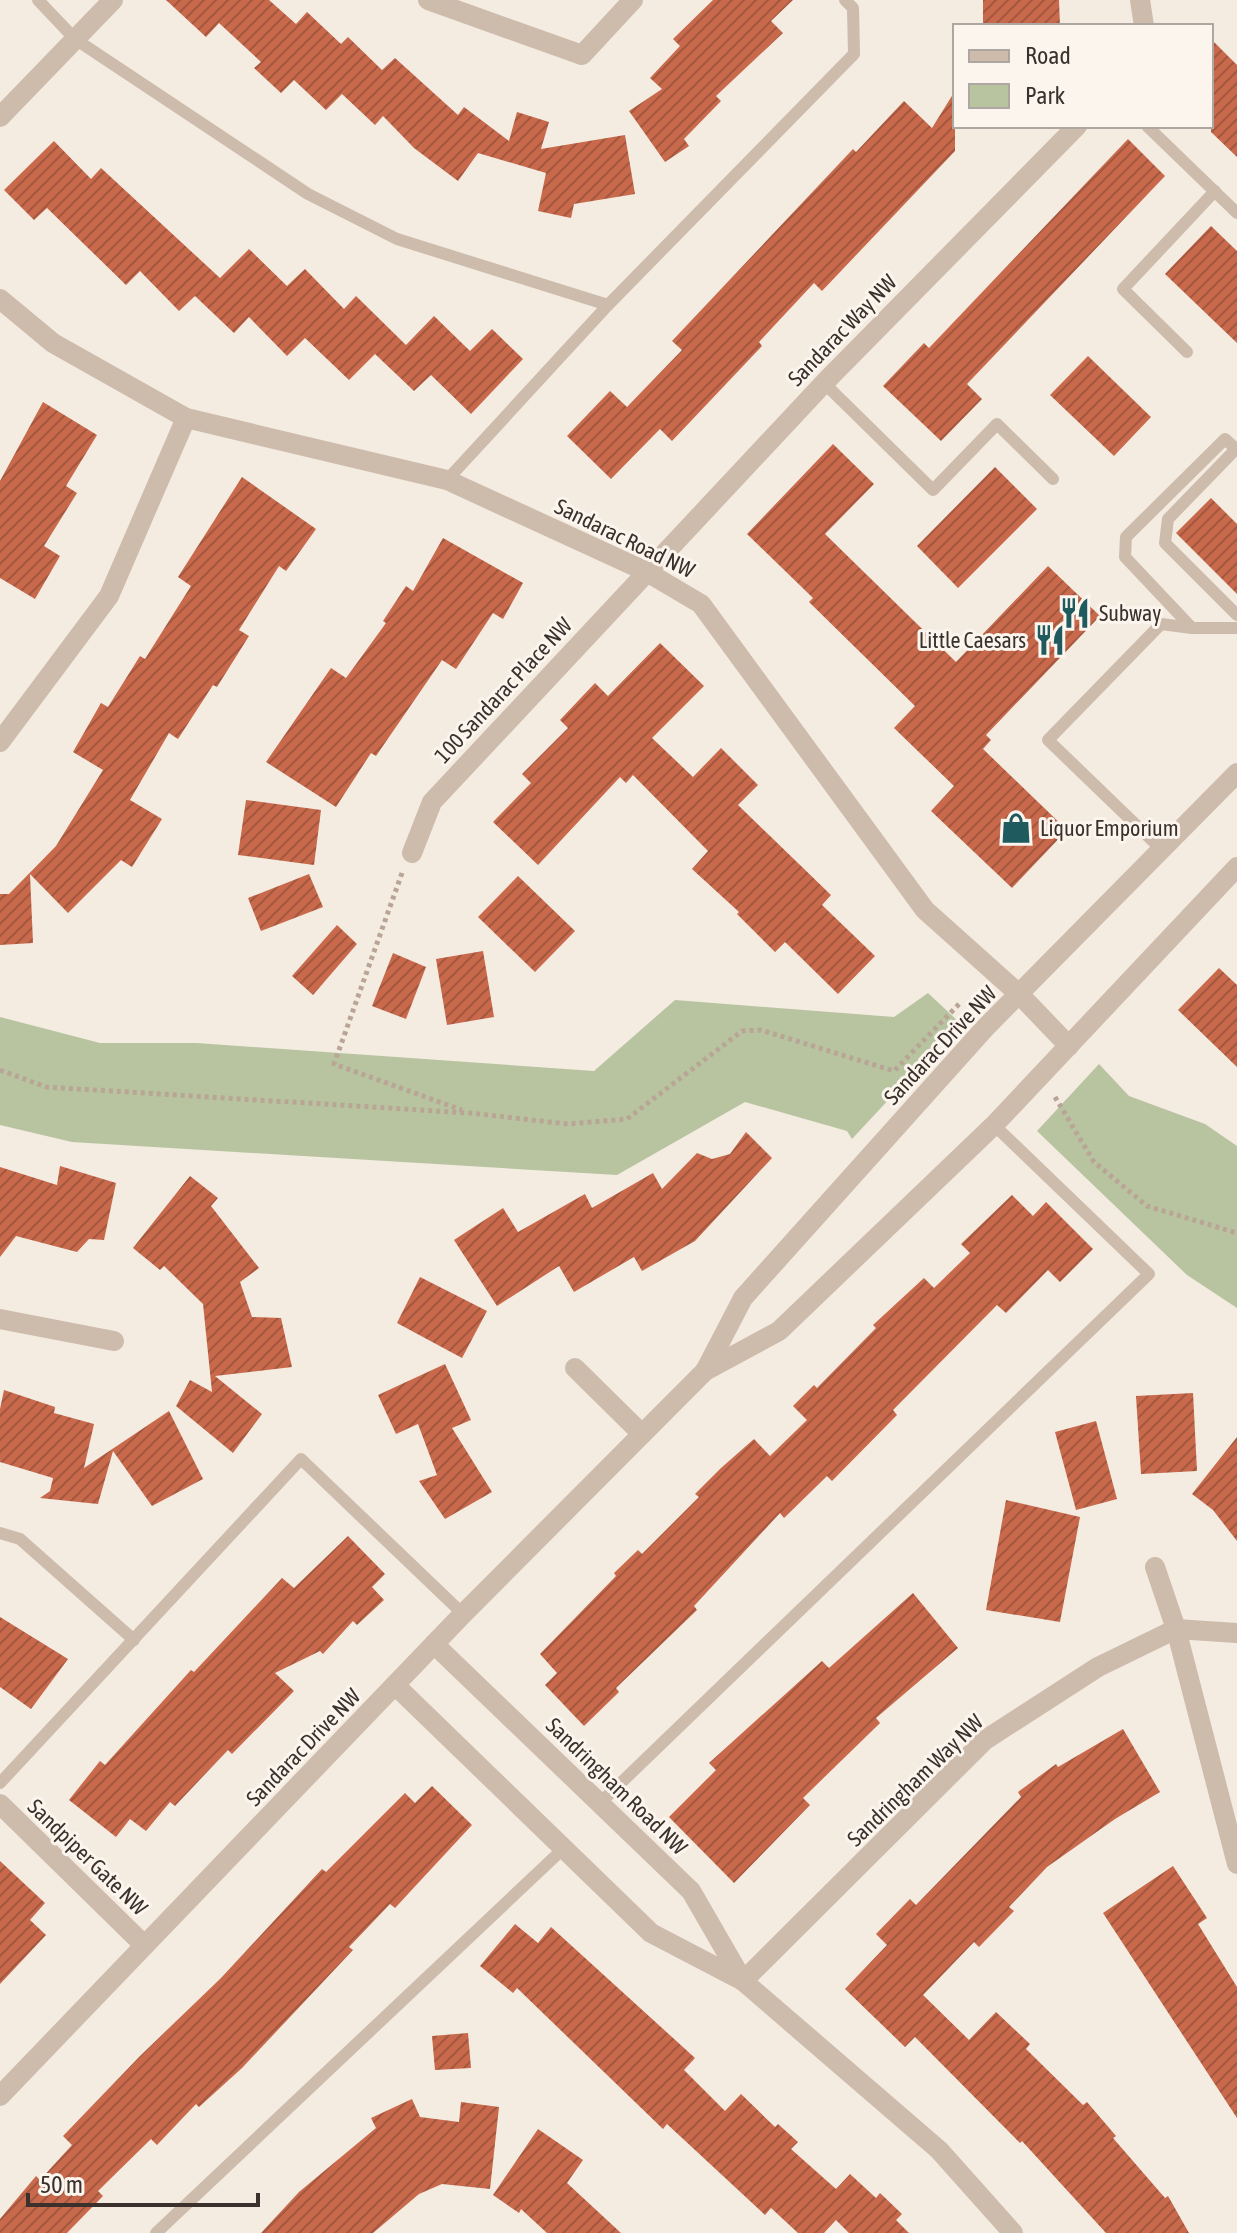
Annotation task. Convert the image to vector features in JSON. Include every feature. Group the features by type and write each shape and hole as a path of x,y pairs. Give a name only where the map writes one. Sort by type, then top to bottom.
{"street":[{"path":"0,117 113,0"},
{"path":"428,0 582,55 633,0"},
{"path":"1140,0 1144,24"},
{"name":"Sandarac Way NW","path":"645,571 824,383 1075,128"},
{"name":"Sandarac Road NW","path":"0,299 53,343 186,418 447,480 645,571 701,604 925,910 1019,994 1069,1046"},
{"path":"0,742 109,596 186,418"},
{"name":"100 Sandarac Place NW","path":"412,853 432,802 645,571"},
{"name":"Sandarac Drive NW","path":"705,1371 743,1298 1019,994 1237,773"},
{"name":"Sandarac Drive NW","path":"0,2096 463,1614 705,1371 779,1331 994,1125 1237,867"},
{"path":"0,1319 114,1341"},
{"path":"575,1368 642,1434"},
{"path":"1155,1567 1176,1629 1237,1864"},
{"name":"Sandringham Way NW","path":"743,1981 985,1740 1098,1667 1176,1629 1237,1633"},
{"name":"Sandringham Road NW","path":"434,1644 691,1891 743,1981"},
{"name":"Sandringham Road NW","path":"396,1686 651,1933 743,1981 939,2150 1013,2233"},
{"name":"Sandpiper Gate NW","path":"0,1804 143,1944"}],"lane":[{"path":"38,0 75,39 308,194 397,239 608,305"},
{"path":"447,480 608,305 854,54 853,8 845,0"},
{"path":"1149,128 1237,213"},
{"path":"1187,352 1123,289 1215,191"},
{"path":"824,383 933,490 997,424 1053,479"},
{"path":"1192,628 1125,557 1126,537 1225,439 1236,450 1168,519 1164,532 1165,543 1237,615"},
{"path":"1161,849 1048,740 1161,624 1237,628"},
{"path":"601,1802 1149,1274 994,1125"},
{"path":"0,1783 301,1459 463,1614"},
{"path":"0,1533 20,1539 134,1640"},
{"path":"156,2233 564,1848"}],"path":[{"path":"412,853 334,1064 470,1113"},
{"path":"1,1070 46,1087 470,1113 568,1124 627,1119 742,1031 761,1030 894,1071 960,1003"},
{"path":"1054,1095 1094,1162 1147,1206 1237,1233"}],"green space":[{"path":"928,993 960,1023 852,1139 847,1131 745,1102 617,1175 72,1142 0,1125 0,1017 100,1043 196,1043 594,1071 675,1000 894,1017"},
{"path":"1099,1064 1129,1096 1205,1124 1237,1146 1237,1308 1187,1275 1037,1131"}],"building":[{"path":"166,0 269,0 296,24 307,12 341,44 348,37 382,70 395,58 458,115 464,107 509,141 517,112 549,122 541,149 625,135 635,194 574,204 571,218 538,211 546,173 478,153 458,181 414,148 383,116 375,125 342,94 326,110 294,80 281,93 254,68 261,62 219,23 206,37"},
{"path":"713,0 793,0 771,21 783,33 716,96 721,101 684,139 689,146 665,162 629,111 662,89 650,78 680,46 673,39"},
{"path":"983,0 1059,0 1060,24 983,24"},
{"path":"1213,41 1237,65 1237,157 1211,132"},
{"path":"953,94 955,151 822,291 814,283 759,342 762,346 672,441 660,429 611,479 567,436 610,391 627,407 682,350 672,341 853,149 856,152 904,101 932,128"},
{"path":"1128,139 1165,176 967,384 982,399 941,441 883,386 924,343 929,348"},
{"path":"54,141 91,179 101,168 220,278 249,249 287,286 305,269 344,309 356,296 406,345 434,316 470,351 492,329 523,359 471,414 431,375 414,391 375,354 349,380 305,338 287,356 249,317 234,333 195,296 179,311 140,271 126,285 47,208 34,220 4,190"},
{"path":"1211,226 1237,251 1237,343 1165,274"},
{"path":"1088,356 1151,417 1114,456 1050,395"},
{"path":"43,402 97,435 66,486 77,493 44,546 60,556 35,599 0,578 0,481"},
{"path":"833,444 874,484 825,534 956,662 1048,566 1100,616 986,735 991,740 983,749 1067,830 1012,888 931,811 954,786 894,728 915,706 809,602 813,598 747,534"},
{"path":"995,467 1037,509 958,588 917,546"},
{"path":"242,477 316,529 286,571 279,566 239,630 249,636 217,687 213,685 178,739 169,733 130,800 162,819 132,867 121,860 68,913 30,874 33,943 0,945 0,894 9,894 56,846 103,770 73,752 101,703 108,707 140,656 145,659 191,586 178,577"},
{"path":"1211,498 1237,524 1237,594 1176,533"},
{"path":"443,538 523,583 503,619 493,613 456,669 442,660 376,756 371,753 336,807 266,762 331,668 346,678 386,623 383,621 406,586 413,591"},
{"path":"660,643 704,686 652,738 693,777 721,748 758,785 738,805 831,895 822,905 875,956 838,994 785,942 775,952 737,914 739,912 692,869 708,851 633,775 626,783 620,777 538,865 493,822 531,783 522,774 568,728 560,720 595,683 608,696"},
{"path":"246,800 321,810 314,865 238,855"},
{"path":"309,874 323,907 261,931 248,898"},
{"path":"518,876 575,931 535,972 478,917"},
{"path":"337,925 357,944 313,995 292,976"},
{"path":"483,951 494,1017 447,1025 436,959"},
{"path":"393,953 426,967 406,1019 372,1006"},
{"path":"1219,968 1237,985 1237,1067 1178,1010"},
{"path":"746,1132 772,1158 695,1241 642,1271 634,1257 574,1292 559,1266 497,1306 454,1240 503,1208 518,1232 585,1194 592,1208 653,1173 662,1189 697,1153 712,1159 730,1154"},
{"path":"60,1166 116,1183 104,1240 89,1239 77,1252 16,1236 0,1257 0,1167 57,1185"},
{"path":"190,1176 218,1198 211,1206 259,1268 240,1282 252,1317 281,1318 292,1367 215,1376 262,1414 233,1453 176,1406 190,1380 212,1392 203,1304 164,1266 160,1270 133,1248"},
{"path":"1012,1195 1033,1216 1046,1202 1093,1249 1060,1282 1048,1270 1006,1313 997,1305 893,1410 897,1415 832,1481 827,1476 784,1518 780,1513 694,1606 697,1610 616,1688 619,1692 584,1726 545,1685 557,1673 540,1654 616,1576 614,1573 638,1550 642,1554 699,1497 695,1494 754,1439 770,1456 807,1420 793,1406 814,1385 817,1388 876,1328 873,1325 924,1278 934,1288 970,1253 961,1244"},
{"path":"420,1277 487,1311 462,1358 397,1323"},
{"path":"445,1364 471,1420 452,1428 492,1492 445,1519 419,1481 437,1475 418,1424 396,1434 378,1395"},
{"path":"4,1390 55,1407 54,1413 94,1424 84,1468 169,1411 203,1479 152,1506 113,1451 98,1504 40,1498 50,1491 53,1478 0,1462 0,1409"},
{"path":"1193,1393 1197,1471 1141,1474 1136,1396"},
{"path":"1096,1421 1117,1499 1076,1510 1055,1432"},
{"path":"1237,1437 1237,1541 1213,1510 1192,1494"},
{"path":"1006,1500 1080,1517 1060,1622 986,1610"},
{"path":"348,1536 385,1574 372,1587 384,1600 357,1625 353,1621 323,1654 320,1651 275,1673 294,1691 232,1754 228,1750 175,1806 170,1802 146,1831 130,1819 116,1837 69,1800 100,1761 105,1765 191,1670 194,1672 282,1578 294,1588"},
{"path":"913,1593 958,1648 876,1718 880,1723 803,1798 810,1805 734,1883 669,1817 716,1770 709,1763 822,1661 829,1668"},
{"path":"0,1617 68,1659 31,1709 0,1687"},
{"path":"1123,1729 1160,1792 1047,1867 1009,1907 1014,1911 979,1947 974,1942 923,1995 969,2040 996,2012 1030,2044 1026,2049 1083,2105 1087,2102 1116,2136 1113,2138 1165,2198 1168,2196 1189,2233 1106,2233 1022,2141 1020,2143 915,2037 905,2047 845,1989 887,1945 876,1934 910,1899 916,1905 1021,1797 1018,1792 1056,1764 1058,1767"},
{"path":"432,1786 472,1825 395,1908 390,1904 349,1947 353,1950 242,2068 199,2107 196,2104 157,2145 151,2139 98,2191 103,2196 67,2233 0,2233 0,2219 36,2176 40,2180 72,2145 63,2136 140,2056 221,1978 322,1869 326,1872 405,1793 415,1803"},
{"path":"0,1861 45,1903 30,1920 46,1935 0,1984"},
{"path":"1173,1866 1207,1918 1198,1924 1237,1987 1237,2118 1103,1913"},
{"path":"515,1924 538,1943 551,1927 695,2058 684,2070 725,2111 741,2094 775,2127 778,2124 798,2142 791,2149 836,2189 850,2174 876,2198 880,2193 902,2214 896,2220 909,2233 849,2233 836,2220 824,2233 798,2233 771,2208 765,2215 667,2124 663,2129 517,1988 513,1993 480,1966"},
{"path":"468,2033 471,2068 435,2070 432,2036"},
{"path":"412,2099 420,2117 459,2122 461,2102 499,2107 490,2189 442,2184 419,2194 373,2233 261,2233 299,2192 376,2128 371,2118"},
{"path":"538,2129 583,2160 567,2183 621,2233 547,2233 521,2209 519,2213 493,2195"}],"place":[{"name":"Subway","path":"1075,613"},
{"name":"Little Caesars","path":"1050,640"},
{"name":"Liquor Emporium","path":"1016,828"}]}
